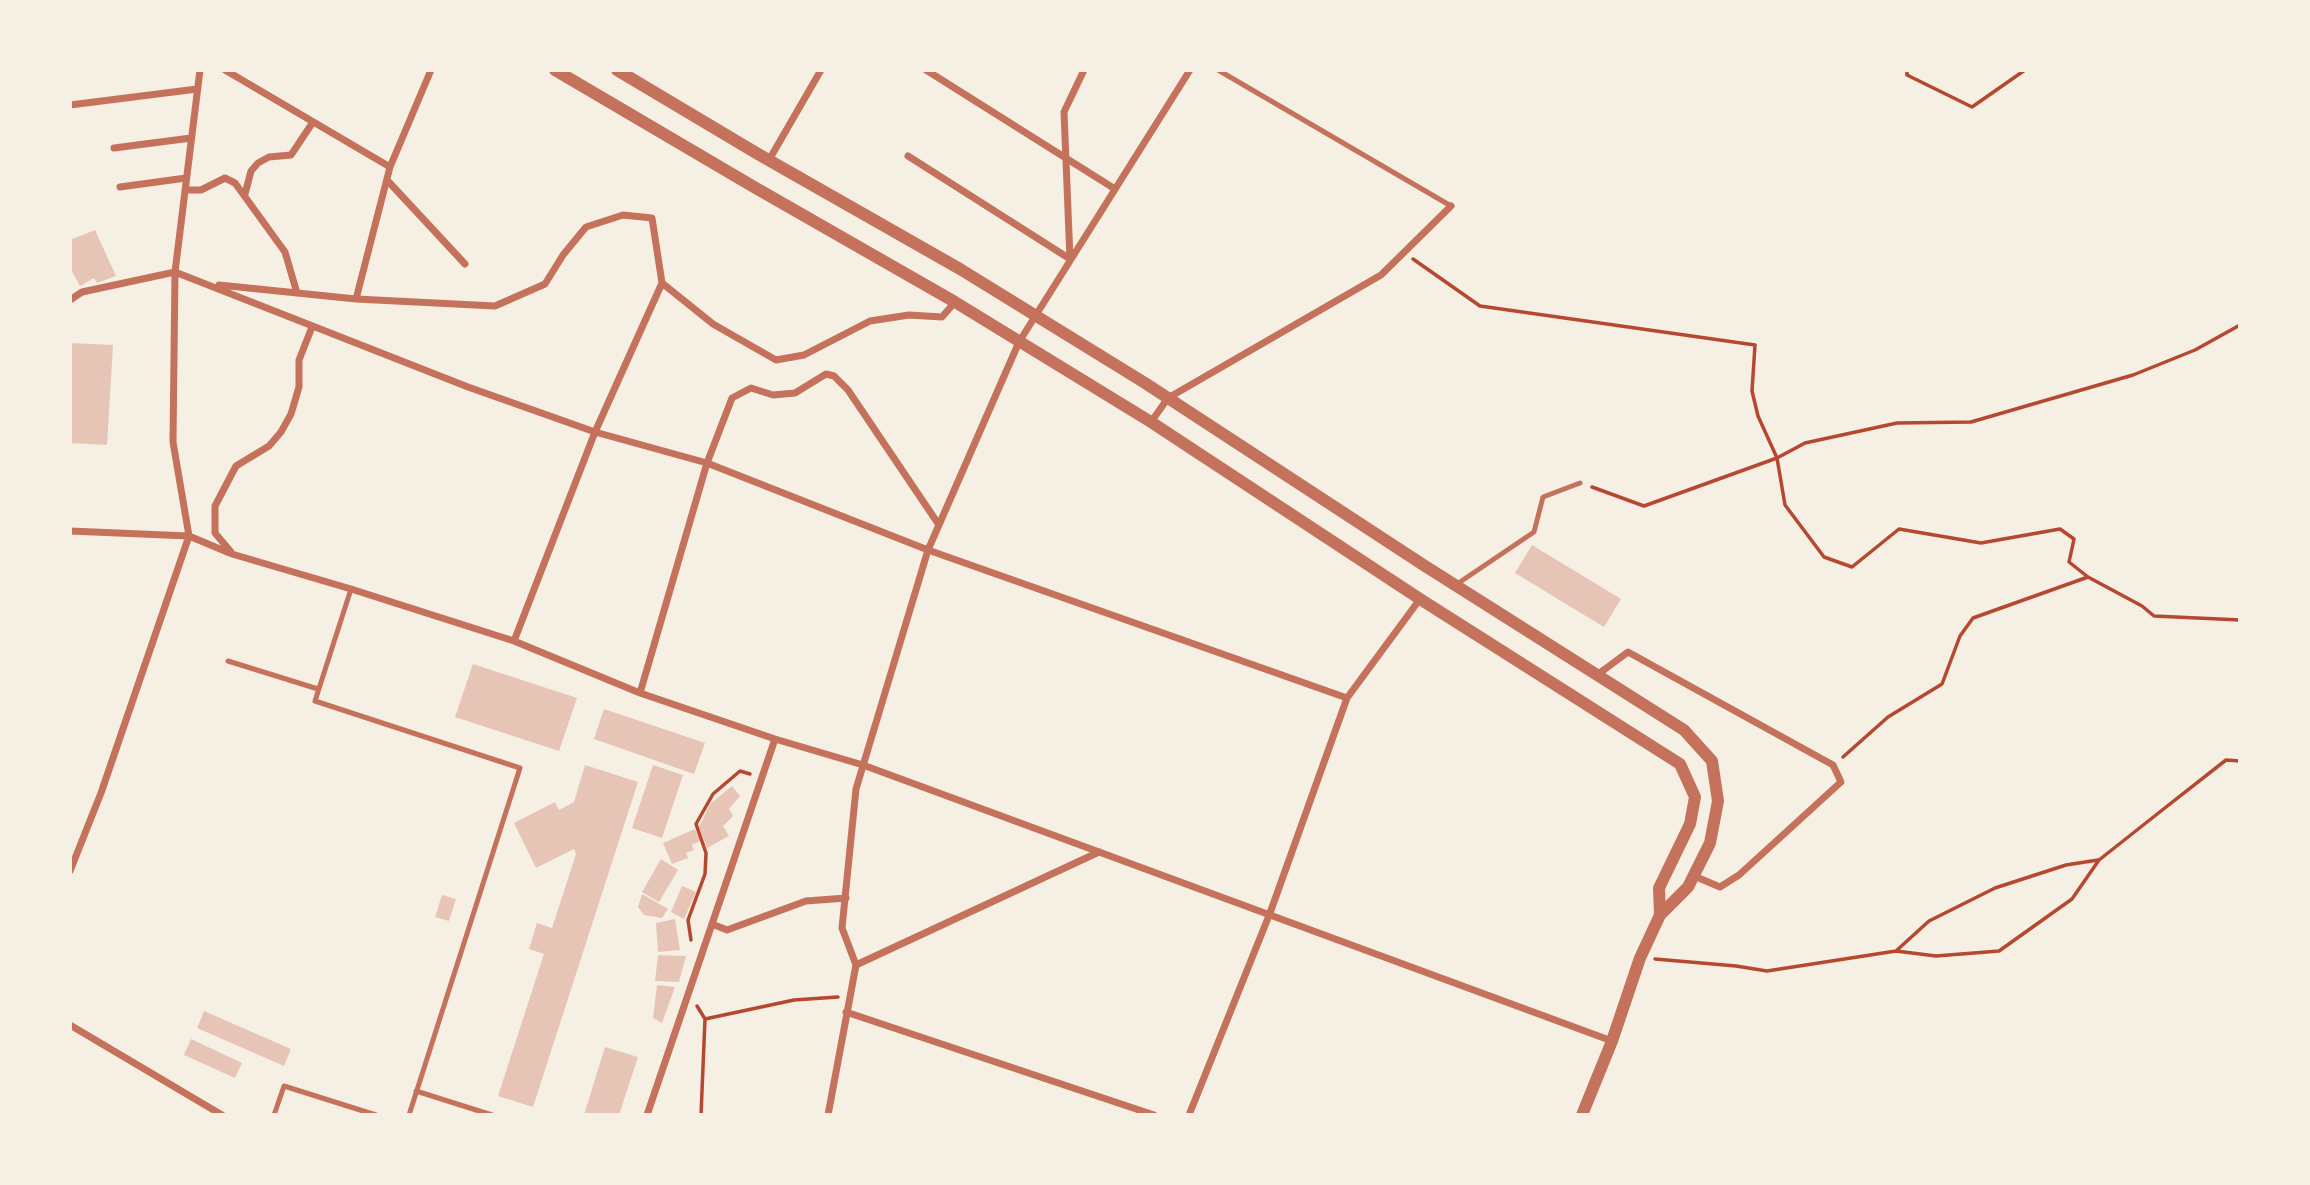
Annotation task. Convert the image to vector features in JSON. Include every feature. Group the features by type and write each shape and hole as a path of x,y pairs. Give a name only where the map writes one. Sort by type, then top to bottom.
{"street":[{"path":"70,871 101,793 189,536 173,442 175,272 200,70"},
{"path":"225,70 390,167"},
{"path":"356,299 390,167 431,70"},
{"path":"555,70 955,302 1152,422 1420,599 1680,764 1695,797 1690,824 1659,888 1660,915"},
{"path":"769,160 821,70"},
{"path":"926,70 1115,189"},
{"path":"1070,259 1064,112 1084,70"},
{"path":"828,1115 856,965 842,928 856,789 928,550 1019,342 1190,70"},
{"path":"619,71 960,269 1168,398 1684,730 1712,761 1718,801 1710,843 1688,887 1660,915 1640,958 1612,1041 1582,1115"},
{"path":"70,105 197,89"},
{"path":"245,194 251,171 258,163 269,157 291,156 313,122"},
{"path":"114,148 191,138"},
{"path":"908,156 1070,259"},
{"path":"120,187 186,178"},
{"path":"185,191 201,190 218,179 225,178 235,183 285,253 297,293"},
{"path":"387,180 465,264"},
{"path":"1152,422 1168,398 1381,275 1451,206"},
{"path":"209,284 356,299 495,306 545,284 563,255 586,228 623,215 652,218 662,283 595,432 514,641"},
{"path":"70,300 82,292 175,272 468,387 595,432 707,463 928,550 1347,698"},
{"path":"662,283 713,324 776,360 804,355 870,321 909,315 942,317 955,302"},
{"path":"232,554 215,533 215,506 236,467 268,446 281,432 291,414 299,387 299,360 312,327"},
{"path":"640,693 707,463 732,398 751,388 773,395 795,393 825,374 834,376 848,390 939,525"},
{"path":"70,531 189,536 232,554 514,641 640,693 775,739 863,765 1612,1041"},
{"path":"1189,1115 1270,913 1347,698 1420,599"},
{"path":"1597,676 1628,652 1833,765 1841,782 1739,875 1720,887 1694,876"},
{"path":"647,1115 775,739"},
{"path":"856,965 1100,852"},
{"path":"712,924 727,930 806,901 845,898"},
{"path":"846,1012 1154,1115"},
{"path":"70,1025 222,1115"}],"lane":[{"path":"1218,70 1451,206"},
{"path":"1455,585 1534,532 1543,497 1580,483"},
{"path":"351,589 315,701 520,768 409,1115"},
{"path":"228,661 318,690"},
{"path":"274,1115 284,1086 376,1115"},
{"path":"416,1091 492,1115"}],"path":[{"path":"1907,70 1907,75 1972,107 2025,70"},
{"path":"1405,253 1480,306 1755,345 1752,391 1758,416 1777,458 1785,505 1824,557 1852,567 1899,529 1981,543 2060,529 2074,539 2069,562 2088,577 2142,606 2154,617 2240,620"},
{"path":"1580,483 1644,506 1777,458 1805,443 1897,423 1971,422 2133,375 2195,350 2240,325"},
{"path":"1833,765 1888,718 1942,684 1960,636 1973,618 2088,577"},
{"path":"1640,958 1767,971 1896,951 1936,956 1999,951 2072,899 2099,860 2226,760 2240,761"},
{"path":"698,963 690,958 688,919 705,874 706,853 696,824 713,794 740,771 762,778"},
{"path":"1896,951 1929,921 1995,888 2066,865 2099,860"},
{"path":"701,1115 705,1019 794,1000 849,998"}],"building":[{"path":"95,230 116,276 97,283 94,278 80,286 70,268 70,240"},
{"path":"70,343 113,345 107,445 70,443"},
{"path":"1532,545 1621,599 1604,627 1515,573"},
{"path":"473,664 577,698 559,751 455,717"},
{"path":"604,709 705,743 694,774 594,739"},
{"path":"585,765 638,782 533,1107 498,1096 544,954 529,949 537,923 552,928 576,854 574,849 536,868 514,823 555,802 559,810 574,802"},
{"path":"653,765 683,775 662,838 632,828"},
{"path":"732,786 740,796 729,809 733,816 723,826 729,836 707,848 699,827 710,804"},
{"path":"695,829 700,841 692,845 694,850 686,853 688,858 672,864 663,843"},
{"path":"661,859 678,870 659,902 642,892"},
{"path":"682,886 696,892 684,919 671,912"},
{"path":"642,894 668,909 662,918 644,915 638,907"},
{"path":"442,895 456,899 449,921 435,917"},
{"path":"675,919 680,950 658,952 656,923"},
{"path":"658,955 686,956 679,982 655,981"},
{"path":"657,985 675,987 662,1023 653,1018"},
{"path":"204,1011 291,1049 284,1066 197,1028"},
{"path":"191,1039 242,1063 235,1078 184,1055"},
{"path":"605,1047 638,1057 619,1115 584,1115"}]}
